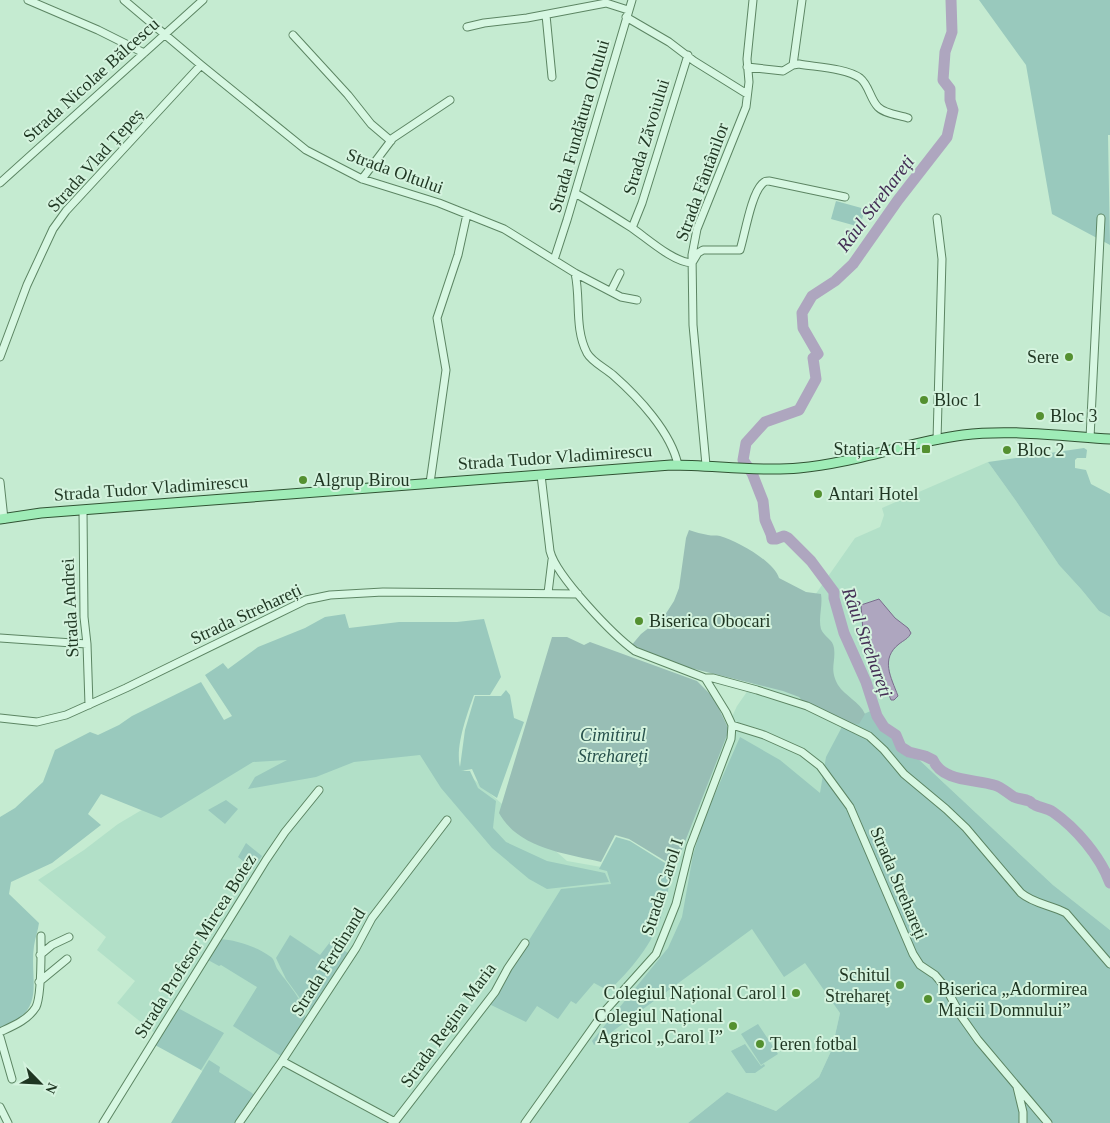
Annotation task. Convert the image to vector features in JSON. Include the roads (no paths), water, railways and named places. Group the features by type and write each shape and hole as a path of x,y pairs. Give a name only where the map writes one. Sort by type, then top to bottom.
{"main road":[{"name":"Strada Tudor Vladimirescu","path":"2,519 41,513 678,465 772,469 798,468 985,432 1110,439"}],"street":[{"path":"28,0 94,28 144,53"},
{"name":"Strada Oltului","path":"124,0 306,150 362,179 439,203 504,229 575,273 621,297 637,300"},
{"name":"Strada Nicolae Bălcescu","path":"0,183 203,0"},
{"name":"Strada Fundătura Oltului","path":"554,260 632,0"},
{"name":"Strada Fântânilor","path":"575,192 632,228 673,257 683,262 692,263 692,250 697,229 746,107 750,82 747,67 753,0"},
{"path":"792,65 802,0"},
{"path":"468,27 484,23 546,15 606,3 627,14 747,94"},
{"path":"546,15 552,77"},
{"path":"293,36 348,95 371,124 390,140"},
{"name":"Strada Zăvoiului","path":"632,228 642,203 688,55"},
{"path":"747,67 783,71 792,65 799,64 850,73 865,83 877,106 883,110 908,118"},
{"name":"Strada Vlad Țepeș","path":"0,357 3,342 53,229 66,211 201,65"},
{"path":"362,179 390,140 450,100"},
{"path":"706,465 694,325 692,263 698,253 703,250 740,250 754,199 765,182 769,181 845,197"},
{"path":"430,483 446,370 437,318 458,255 467,214"},
{"path":"937,218 942,259 937,440"},
{"path":"1090,438 1101,218"},
{"path":"575,273 579,295 578,320 587,354 626,388 657,423 673,448 678,465"},
{"path":"611,291 620,273"},
{"path":"541,475 552,560 548,593"},
{"path":"0,482 2,519"},
{"name":"Strada Andrei","path":"82,510 84,617 89,705"},
{"path":"552,560 578,594 611,630 635,651 705,678 713,678 757,690 807,706 869,736 884,750 904,774 966,828 1020,893 1028,899 1058,908 1066,913 1110,964"},
{"name":"Strada Strehareți","path":"0,718 37,722 66,716 306,600 330,595 383,592 578,594"},
{"path":"0,638 87,644"},
{"path":"705,678 732,725"},
{"name":"Strada Strehareți","path":"732,725 764,734 802,752 820,766 850,807 890,903 913,954 920,965 935,975 946,988 961,1016 978,1040 1048,1123"},
{"name":"Strada Carol I","path":"525,1123 598,1020 656,954 676,904 690,847 731,739 732,725"},
{"name":"Strada Profesor Mircea Botez","path":"103,1123 266,860 285,832 319,790"},
{"name":"Strada Ferdinand","path":"239,1123 356,948 372,918 447,820"},
{"path":"0,1032 16,1025 28,1016 36,1006 41,936"},
{"path":"40,955 52,945 69,937"},
{"name":"Strada Regina Maria","path":"395,1123 495,992 525,943"},
{"path":"39,982 68,959"},
{"path":"0,1037 12,1079"},
{"path":"282,1061 395,1123"},
{"name":"Strada Strehareți","path":"1016,1084 1023,1112 1023,1123"},
{"path":"0,1107 8,1123"}],"water":[{"path":"879,599 911,633 893,650 888,662 890,675 898,696 894,700 891,700 863,631 861,605"}],"waterway":[{"name":"Râul Strehareți","path":"951,0 952,32 945,52 943,80 950,89 950,100 953,110 947,137 898,200 853,264 835,281 812,296 802,313 803,328 818,354 813,358 816,379 799,410 765,422 746,443 743,460 752,473 763,501 765,520 772,539 784,536 788,538 811,561 834,592 844,633 866,682 877,716 884,727 896,735 901,747 909,752 933,760 938,767 951,776 997,786 1014,797 1029,801 1053,812 1079,834 1094,853 1110,883"}],"place":[{"name":"Sere","path":"1069,357"},
{"name":"Bloc 1","path":"924,400"},
{"name":"Bloc 3","path":"1040,416"},
{"name":"Stația ACH","path":"926,449"},
{"name":"Bloc 2","path":"1007,450"},
{"name":"Algrup Birou","path":"303,480"},
{"name":"Antari Hotel","path":"818,494"},
{"name":"Biserica Obocari","path":"639,621"},
{"name":"Schitul Strehareț","path":"900,985"},
{"name":"Colegiul Național Carol l","path":"796,993"},
{"name":"Biserica „Adormirea Maicii Domnului”","path":"928,999"},
{"name":"Colegiul Național Agricol „Carol I”","path":"733,1026"},
{"name":"Teren fotbal","path":"760,1044"}],"park label":[{"name":"Cimitirul Strehareți","path":"613,745"}]}
